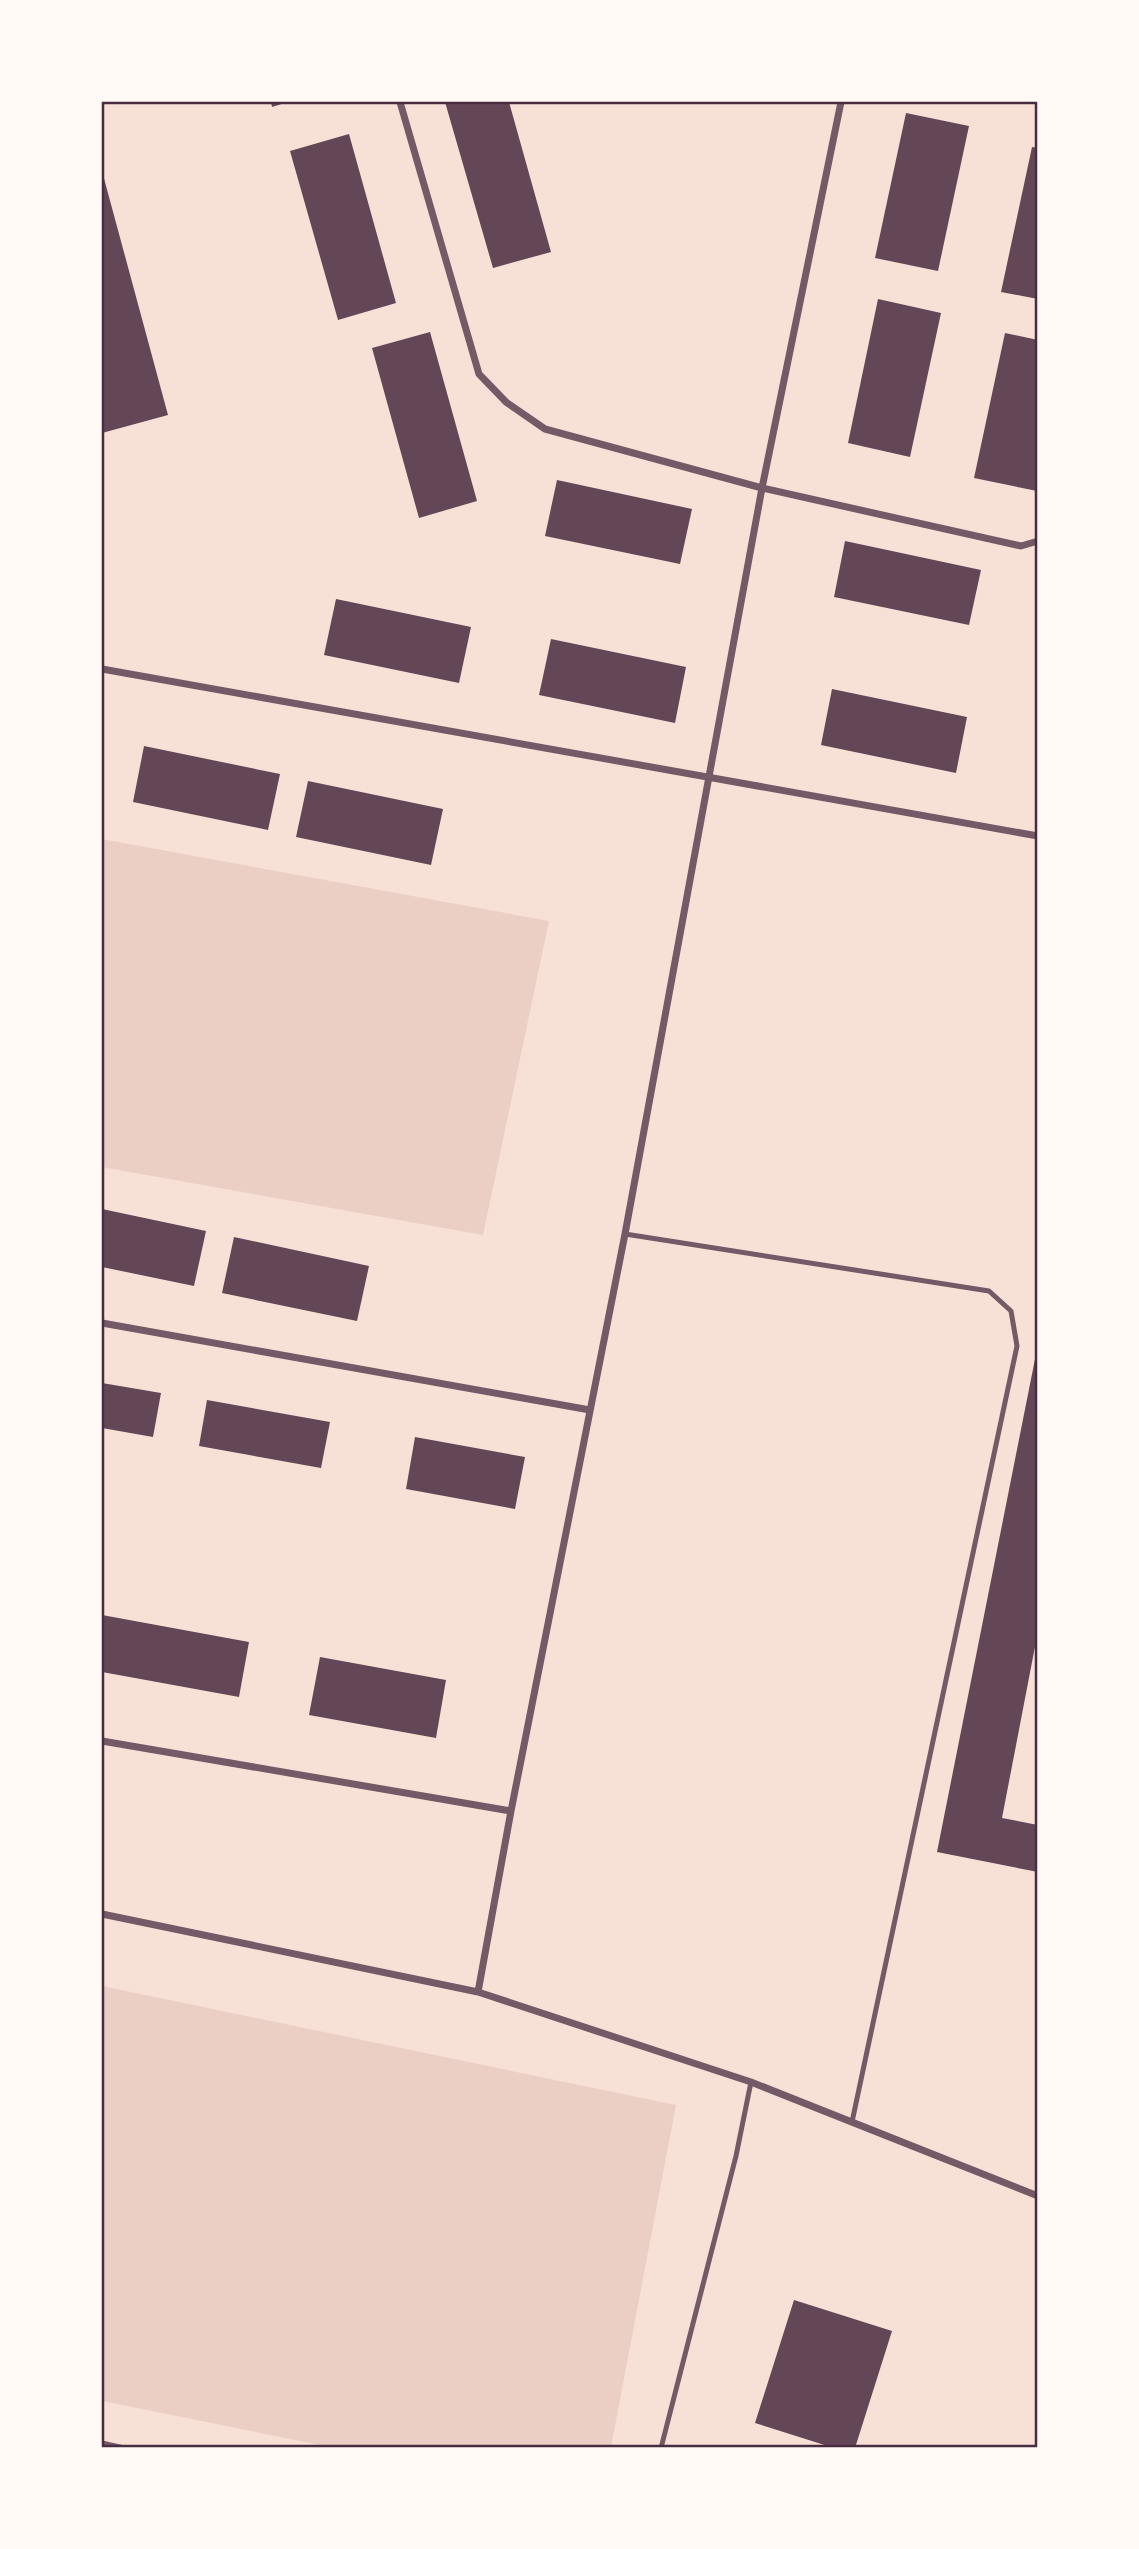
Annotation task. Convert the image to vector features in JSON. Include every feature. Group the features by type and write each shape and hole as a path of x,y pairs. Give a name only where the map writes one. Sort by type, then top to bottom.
{"street":[{"path":"400,102 479,374 506,402 545,429 762,488 1021,546 1038,541"},
{"path":"478,1992 625,1234 762,488 841,102"},
{"path":"102,669 1038,836"},
{"path":"102,1324 590,1410"},
{"path":"102,1741 511,1811"},
{"path":"102,1913 478,1992 751,2082 1038,2196"}],"lane":[{"path":"625,1234 989,1291 1011,1311 1017,1346 852,2123"},
{"path":"662,2448 736,2156 751,2082"},
{"path":"102,2443 124,2448"}],"shaded area":[{"path":"102,839 549,921 483,1235 102,1167"},
{"path":"102,1986 676,2105 611,2447 330,2447 102,2401"}],"building":[{"path":"271,102 288,102 272,107"},
{"path":"445,102 509,102 551,252 493,268"},
{"path":"906,113 969,126 938,271 875,258"},
{"path":"349,134 396,303 338,320 290,151"},
{"path":"1032,147 1038,148 1038,299 1001,292"},
{"path":"102,171 168,415 102,433"},
{"path":"878,299 941,313 910,457 848,443"},
{"path":"430,332 477,501 419,518 372,348"},
{"path":"1005,333 1038,340 1037,491 974,478"},
{"path":"557,480 692,509 680,564 545,536"},
{"path":"845,541 981,570 969,625 834,597"},
{"path":"336,599 471,627 459,683 324,655"},
{"path":"551,639 686,667 675,723 539,695"},
{"path":"832,689 967,717 956,773 821,745"},
{"path":"144,746 280,774 268,830 133,802"},
{"path":"308,781 443,809 431,865 296,837"},
{"path":"102,1209 206,1231 194,1286 102,1267"},
{"path":"234,1237 369,1266 357,1321 222,1293"},
{"path":"1036,1354 1038,1631 1002,1818 1038,1825 1038,1872 937,1852"},
{"path":"102,1383 161,1393 153,1437 102,1428"},
{"path":"207,1400 330,1422 321,1468 199,1446"},
{"path":"415,1437 525,1457 515,1509 406,1489"},
{"path":"102,1615 249,1642 239,1697 102,1672"},
{"path":"320,1657 446,1680 436,1738 309,1715"},
{"path":"794,2300 892,2331 855,2448 834,2448 755,2423"}]}
